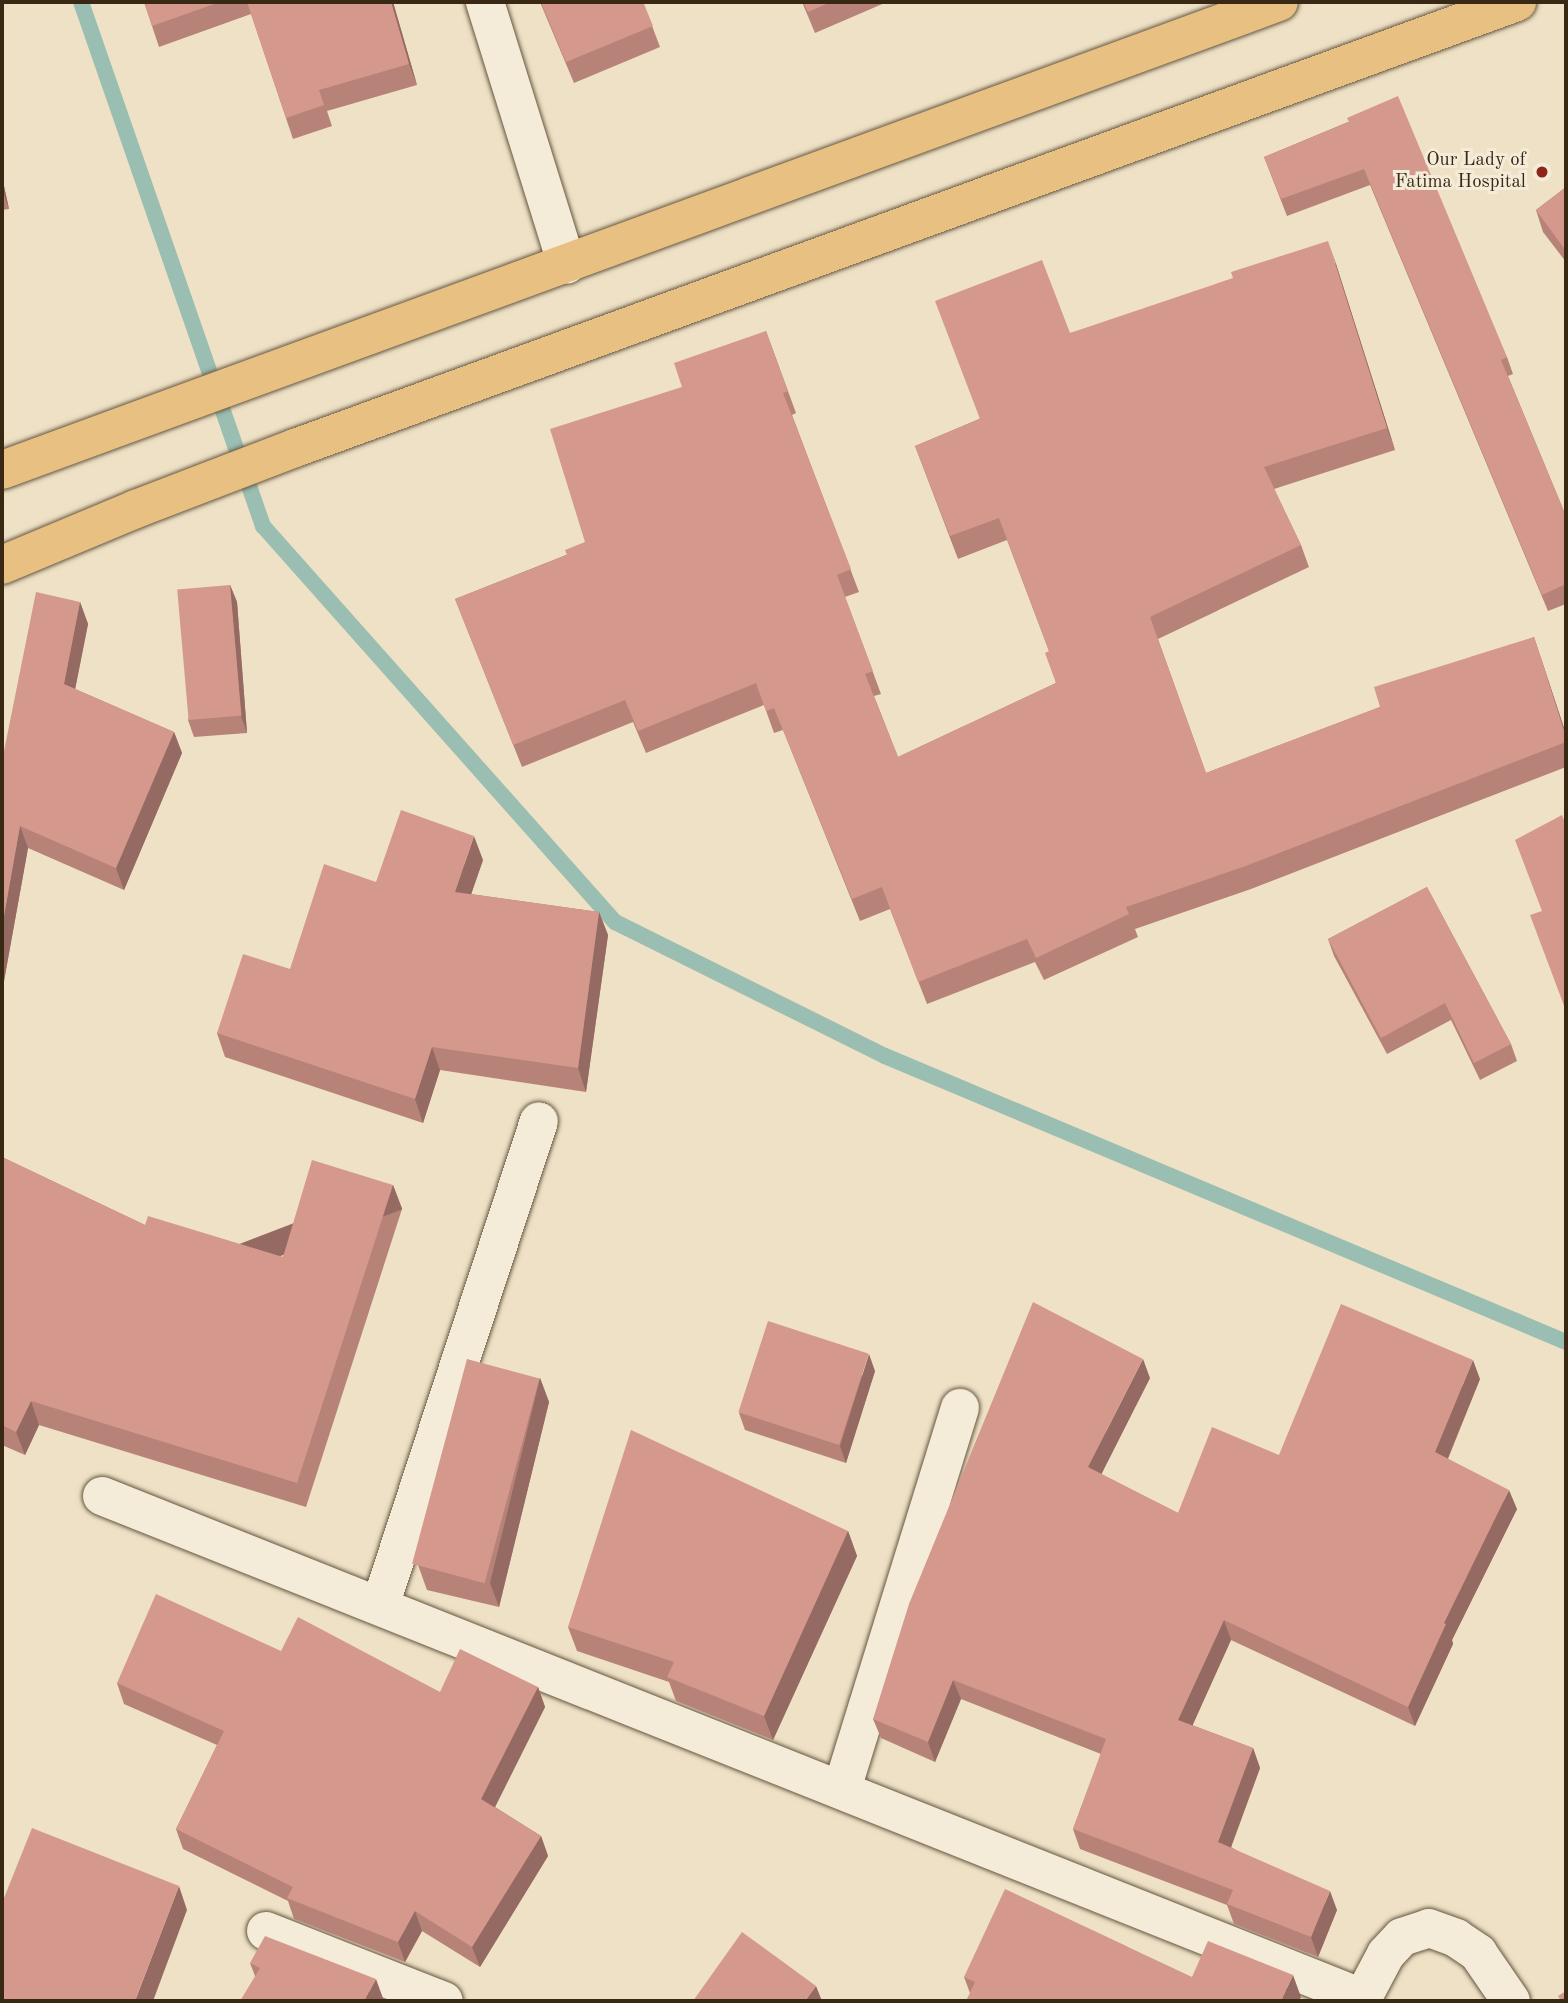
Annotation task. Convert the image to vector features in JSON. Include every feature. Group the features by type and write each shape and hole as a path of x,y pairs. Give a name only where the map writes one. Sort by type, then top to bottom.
{"main road":[{"path":"2,470 1279,2"},
{"path":"2,565 136,509 295,448 1517,2"}],"street":[{"path":"485,2 567,265"},
{"path":"380,1606 539,1121"},
{"path":"842,1789 960,1408"},
{"path":"102,1496 842,1789 1362,2000 1386,1954 1402,1937 1429,1928 1456,1937 1478,1952 1511,2001"},
{"path":"266,1931 444,2001"}],"building":[{"path":"144,2 220,2 152,26"},
{"path":"247,2 391,2 409,64 319,90 324,105 286,118"},
{"path":"541,2 643,2 653,26 566,62"},
{"path":"803,2 831,2 808,12"},
{"path":"1398,96 1507,357 1501,360 1566,516 1566,584 1542,595 1364,169 1281,199 1264,157 1349,122 1347,118"},
{"path":"1566,187 1566,251 1536,210"},
{"path":"1328,241 1387,428 1264,467 1301,545 1150,617 1206,773 1380,707 1374,687 1534,637 1566,742 1243,867 1126,907 1129,914 1036,958 1027,939 918,982 882,887 852,899 774,708 766,711 756,683 638,731 625,700 513,745 455,599 567,555 565,550 585,542 550,429 682,387 674,363 766,331 788,391 783,393 851,569 837,575 873,671 865,674 898,757 1056,683 1045,653 1049,651 999,518 950,536 915,446 980,419 935,301 1042,260 1070,333 1233,278 1231,272"},
{"path":"230,585 241,716 189,720 177,590"},
{"path":"36,592 80,602 64,684 174,732 116,868 20,826 2,927 2,761"},
{"path":"401,810 474,836 455,892 599,912 578,1068 432,1047 415,1099 217,1033 243,954 290,969 324,864 376,882"},
{"path":"1562,815 1566,825 1566,1011 1530,915 1542,911 1515,840"},
{"path":"1427,887 1511,1044 1474,1063 1445,1003 1381,1038 1328,939"},
{"path":"2,1157 145,1225 148,1216 283,1257 312,1160 393,1185 297,1483 31,1401 16,1432 2,1425"},
{"path":"1033,1302 1143,1359 1088,1467 1178,1513 1212,1427 1279,1455 1341,1304 1473,1360 1435,1452 1509,1490 1444,1623 1446,1624 1408,1707 1224,1620 1178,1720 1253,1748 1218,1842 1330,1891 1311,1937 1227,1904 1233,1890 1073,1829 1106,1739 953,1680 928,1742 873,1719 909,1604"},
{"path":"768,1321 869,1354 839,1445 738,1412"},
{"path":"467,1359 539,1378 485,1583 412,1564"},
{"path":"631,1430 848,1531 764,1716 667,1677 674,1662 568,1627"},
{"path":"156,1594 281,1651 298,1617 440,1692 460,1649 538,1687 481,1799 541,1836 472,1947 415,1911 398,1942 287,1898 293,1887 176,1829 224,1731 117,1683"},
{"path":"32,1828 179,1886 135,2001 2,2001 2,1903"},
{"path":"1005,1889 1192,1977 1208,1941 1293,1975 1281,2001 966,2001 975,1982 964,1977"},
{"path":"742,1932 816,1986 805,2001 693,2001"},
{"path":"265,1936 376,1979 364,2001 240,2001 260,1968 250,1963"},
{"path":"1566,1991 1566,2001 1561,2001 1558,1996"}],"waterway":[{"path":"81,2 263,526 615,922 885,1056 1566,1342"}],"place":[{"name":"Our Lady of Fatima Hospital","path":"1542,172"}]}
